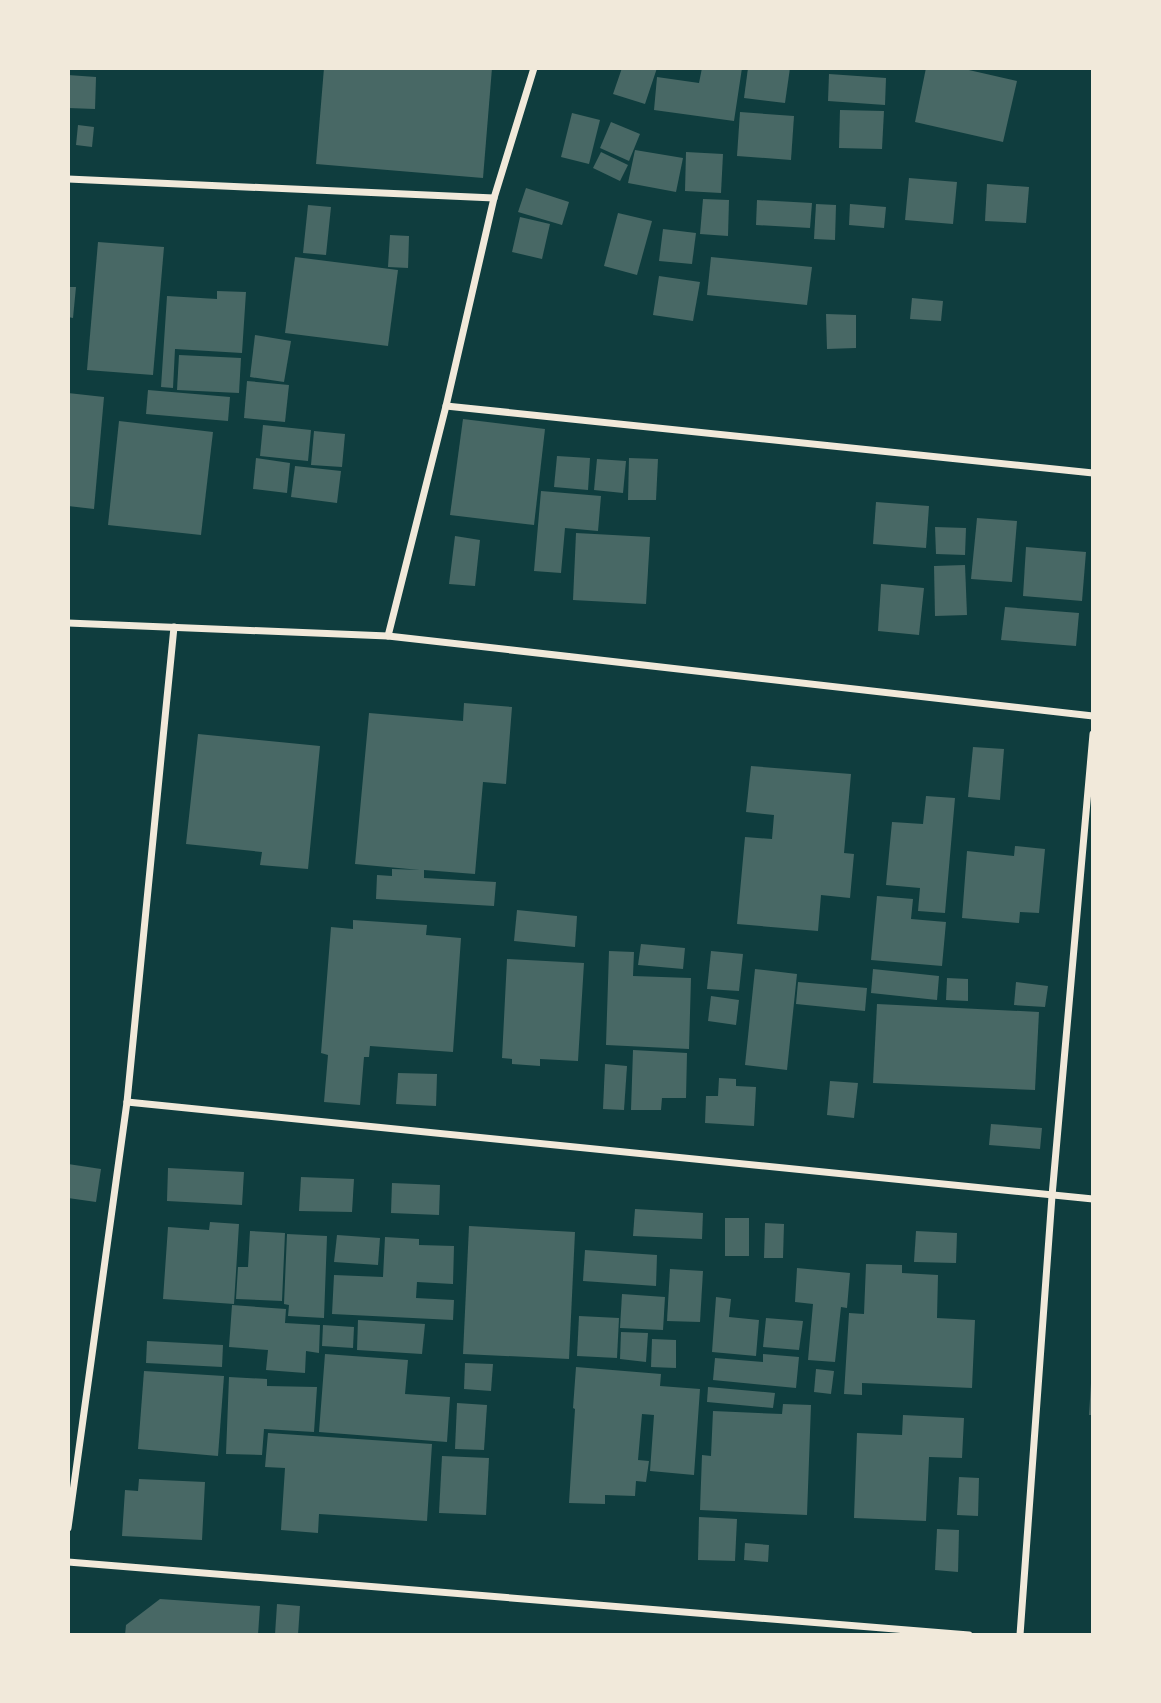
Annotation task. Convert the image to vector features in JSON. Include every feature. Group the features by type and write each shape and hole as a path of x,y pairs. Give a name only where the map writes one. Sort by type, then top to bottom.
{"street":[{"path":"388,636 446,406 494,198 534,68"},
{"path":"68,179 494,198"},
{"path":"446,406 1093,473"},
{"path":"68,623 388,636 1093,716"},
{"path":"68,1528 127,1102 174,627"},
{"path":"1020,1635 1052,1196 1093,734"},
{"path":"127,1102 1093,1199"},
{"path":"68,1562 969,1635"}],"building":[{"path":"324,68 492,68 483,178 316,164"},
{"path":"622,68 657,68 645,104 613,94"},
{"path":"702,68 742,68 734,121 654,110 657,77 699,83"},
{"path":"748,68 790,68 785,103 744,98"},
{"path":"926,68 960,68 1017,81 1003,142 915,122"},
{"path":"829,74 886,78 885,105 828,101"},
{"path":"68,75 96,77 95,109 68,108"},
{"path":"840,110 884,111 882,149 839,148"},
{"path":"740,112 794,116 791,160 737,156"},
{"path":"572,113 600,120 589,164 561,157"},
{"path":"611,122 640,134 629,161 600,148"},
{"path":"78,125 94,127 92,147 76,145"},
{"path":"635,150 683,158 676,192 628,183"},
{"path":"601,152 628,165 620,181 593,168"},
{"path":"686,152 723,154 721,193 685,191"},
{"path":"909,178 957,182 953,224 905,220"},
{"path":"987,184 1029,187 1026,223 985,221"},
{"path":"526,188 569,202 562,225 518,212"},
{"path":"703,199 729,200 728,236 700,234"},
{"path":"757,200 812,203 810,228 756,225"},
{"path":"816,204 836,205 835,240 814,239"},
{"path":"850,204 886,207 884,228 849,225"},
{"path":"308,205 331,207 326,255 303,253"},
{"path":"618,213 652,221 637,275 604,266"},
{"path":"520,217 550,224 542,259 512,252"},
{"path":"663,229 696,233 692,264 659,261"},
{"path":"390,235 409,236 408,268 388,267"},
{"path":"98,242 164,247 153,375 87,370"},
{"path":"295,257 398,270 388,346 285,333"},
{"path":"711,257 812,267 807,305 707,295"},
{"path":"659,276 700,282 693,321 653,315"},
{"path":"68,287 76,287 73,318 68,317"},
{"path":"217,291 246,292 242,353 175,349 173,388 161,387 167,296 217,299"},
{"path":"912,298 943,301 941,321 910,319"},
{"path":"826,314 856,315 856,348 827,349"},
{"path":"255,335 291,341 284,382 250,377"},
{"path":"179,355 241,358 239,393 177,390"},
{"path":"247,381 289,385 285,422 244,418"},
{"path":"148,390 230,397 228,421 146,414"},
{"path":"68,393 104,397 94,509 68,506"},
{"path":"463,419 545,429 534,525 450,515"},
{"path":"119,421 213,432 201,535 108,525"},
{"path":"263,425 311,430 308,461 260,456"},
{"path":"314,431 345,434 342,467 311,465"},
{"path":"557,456 590,458 588,490 554,487"},
{"path":"256,458 290,463 287,493 253,489"},
{"path":"629,458 658,459 656,500 628,500"},
{"path":"597,459 626,461 623,493 594,490"},
{"path":"295,466 341,471 337,503 291,497"},
{"path":"541,491 601,496 598,531 565,528 561,573 534,571"},
{"path":"876,502 929,506 926,548 873,544"},
{"path":"977,518 1017,521 1012,582 971,579"},
{"path":"935,527 966,528 965,555 936,554"},
{"path":"576,533 650,537 646,604 573,600"},
{"path":"455,536 480,540 475,586 449,584"},
{"path":"1026,547 1086,552 1082,601 1023,596"},
{"path":"965,565 967,615 935,616 934,566"},
{"path":"881,584 924,588 919,635 878,631"},
{"path":"1005,607 1079,613 1076,646 1001,640"},
{"path":"464,703 512,707 506,784 483,782 475,874 424,870 424,878 496,882 494,906 376,899 377,875 392,876 392,869 420,870 355,864 369,713 463,721"},
{"path":"198,734 320,746 308,869 260,865 262,852 186,844"},
{"path":"973,747 1004,749 1000,800 968,797"},
{"path":"751,766 851,774 844,853 854,854 850,898 821,895 818,931 737,924 745,837 772,839 774,815 746,812"},
{"path":"926,796 955,798 945,913 918,911 920,888 886,885 892,822 923,824"},
{"path":"1015,846 1045,849 1039,913 1020,912 1019,923 962,918 967,851 1014,856"},
{"path":"877,896 913,899 911,919 946,922 942,966 871,960"},
{"path":"517,910 577,916 575,947 514,941"},
{"path":"353,920 427,925 426,935 461,938 453,1052 370,1046 369,1057 364,1057 360,1105 324,1102 328,1055 321,1053 331,927 353,929"},
{"path":"641,944 685,948 683,969 638,965"},
{"path":"609,951 634,952 633,976 691,978 689,1049 606,1045"},
{"path":"711,951 743,954 739,991 707,989"},
{"path":"507,959 584,963 578,1061 540,1059 540,1066 512,1064 512,1059 502,1058"},
{"path":"755,969 797,974 787,1070 745,1065"},
{"path":"873,969 939,976 937,1000 871,993"},
{"path":"947,978 968,979 968,1001 946,1000"},
{"path":"798,982 867,988 865,1011 796,1004"},
{"path":"1016,982 1048,986 1045,1007 1014,1005"},
{"path":"711,996 739,1000 736,1025 708,1021"},
{"path":"877,1004 1039,1012 1035,1090 873,1083"},
{"path":"633,1050 687,1053 686,1098 662,1098 661,1110 631,1110"},
{"path":"605,1064 627,1066 624,1110 603,1109"},
{"path":"398,1073 437,1074 436,1106 396,1104"},
{"path":"719,1078 736,1079 736,1086 756,1087 754,1126 705,1123 706,1096 718,1096"},
{"path":"830,1081 858,1083 854,1118 827,1115"},
{"path":"991,1124 1042,1128 1040,1149 989,1145"},
{"path":"68,1164 101,1169 96,1202 68,1198"},
{"path":"168,1168 244,1172 242,1205 167,1201"},
{"path":"301,1177 354,1179 352,1212 299,1211"},
{"path":"392,1183 440,1185 439,1215 391,1213"},
{"path":"635,1209 703,1213 702,1239 633,1236"},
{"path":"725,1218 749,1218 749,1256 725,1256"},
{"path":"210,1222 239,1224 234,1304 163,1299 168,1227 209,1230"},
{"path":"765,1223 784,1224 783,1258 764,1258"},
{"path":"469,1226 575,1232 569,1359 463,1354"},
{"path":"250,1231 285,1233 282,1301 236,1299 238,1267 248,1267"},
{"path":"916,1231 957,1233 956,1263 914,1262"},
{"path":"287,1234 327,1236 324,1318 288,1316 289,1305 284,1304"},
{"path":"337,1235 380,1238 378,1265 334,1262"},
{"path":"385,1237 419,1239 419,1245 454,1246 453,1284 417,1282 416,1298 454,1300 453,1320 332,1314 334,1275 383,1277"},
{"path":"585,1250 657,1255 656,1286 583,1281"},
{"path":"866,1264 902,1265 902,1273 938,1275 937,1318 975,1320 972,1388 862,1383 862,1395 844,1394 849,1313 864,1314"},
{"path":"797,1268 850,1273 847,1308 841,1307 835,1362 808,1360 813,1304 795,1302"},
{"path":"670,1269 703,1271 700,1322 667,1321"},
{"path":"622,1294 665,1297 663,1330 620,1328"},
{"path":"716,1297 731,1299 729,1317 759,1320 756,1356 712,1352"},
{"path":"232,1305 286,1309 285,1323 320,1325 319,1353 306,1351 305,1373 266,1370 268,1350 229,1347"},
{"path":"579,1316 619,1318 617,1358 577,1356"},
{"path":"766,1318 803,1321 799,1350 763,1347"},
{"path":"358,1320 425,1324 422,1354 357,1350"},
{"path":"323,1325 354,1327 353,1348 322,1346"},
{"path":"621,1332 648,1333 646,1362 620,1359"},
{"path":"652,1339 676,1340 676,1368 651,1367"},
{"path":"147,1341 223,1345 222,1367 146,1363"},
{"path":"325,1354 408,1360 405,1394 450,1397 447,1442 319,1432"},
{"path":"763,1354 799,1357 796,1388 713,1380 715,1358 763,1362"},
{"path":"465,1363 493,1364 491,1391 464,1389"},
{"path":"576,1367 661,1374 660,1386 700,1389 694,1475 650,1471 654,1415 642,1414 638,1460 649,1461 646,1482 636,1481 635,1496 605,1495 605,1504 569,1503"},
{"path":"816,1369 834,1371 831,1394 814,1392"},
{"path":"144,1371 224,1376 218,1456 138,1449"},
{"path":"229,1377 267,1379 267,1386 317,1387 314,1432 264,1429 262,1455 226,1454"},
{"path":"1091,1383 1093,1415 1089,1415"},
{"path":"708,1387 775,1393 773,1408 707,1402"},
{"path":"457,1403 487,1405 484,1450 455,1449"},
{"path":"783,1404 811,1405 807,1515 700,1510 702,1455 711,1456 713,1411 782,1414"},
{"path":"903,1415 964,1418 962,1458 929,1457 926,1521 854,1518 857,1433 902,1435"},
{"path":"268,1433 432,1444 427,1521 319,1514 318,1533 281,1530 285,1468 265,1467"},
{"path":"442,1456 489,1458 486,1515 439,1513"},
{"path":"959,1477 979,1478 978,1516 957,1515"},
{"path":"139,1479 205,1482 202,1540 122,1536 125,1490 138,1491"},
{"path":"699,1517 737,1519 735,1561 698,1560"},
{"path":"937,1529 959,1530 958,1572 935,1570"},
{"path":"745,1543 769,1545 768,1562 744,1560"},
{"path":"160,1599 260,1606 258,1635 125,1635 126,1625"},
{"path":"277,1604 300,1606 298,1635 275,1635"}]}
